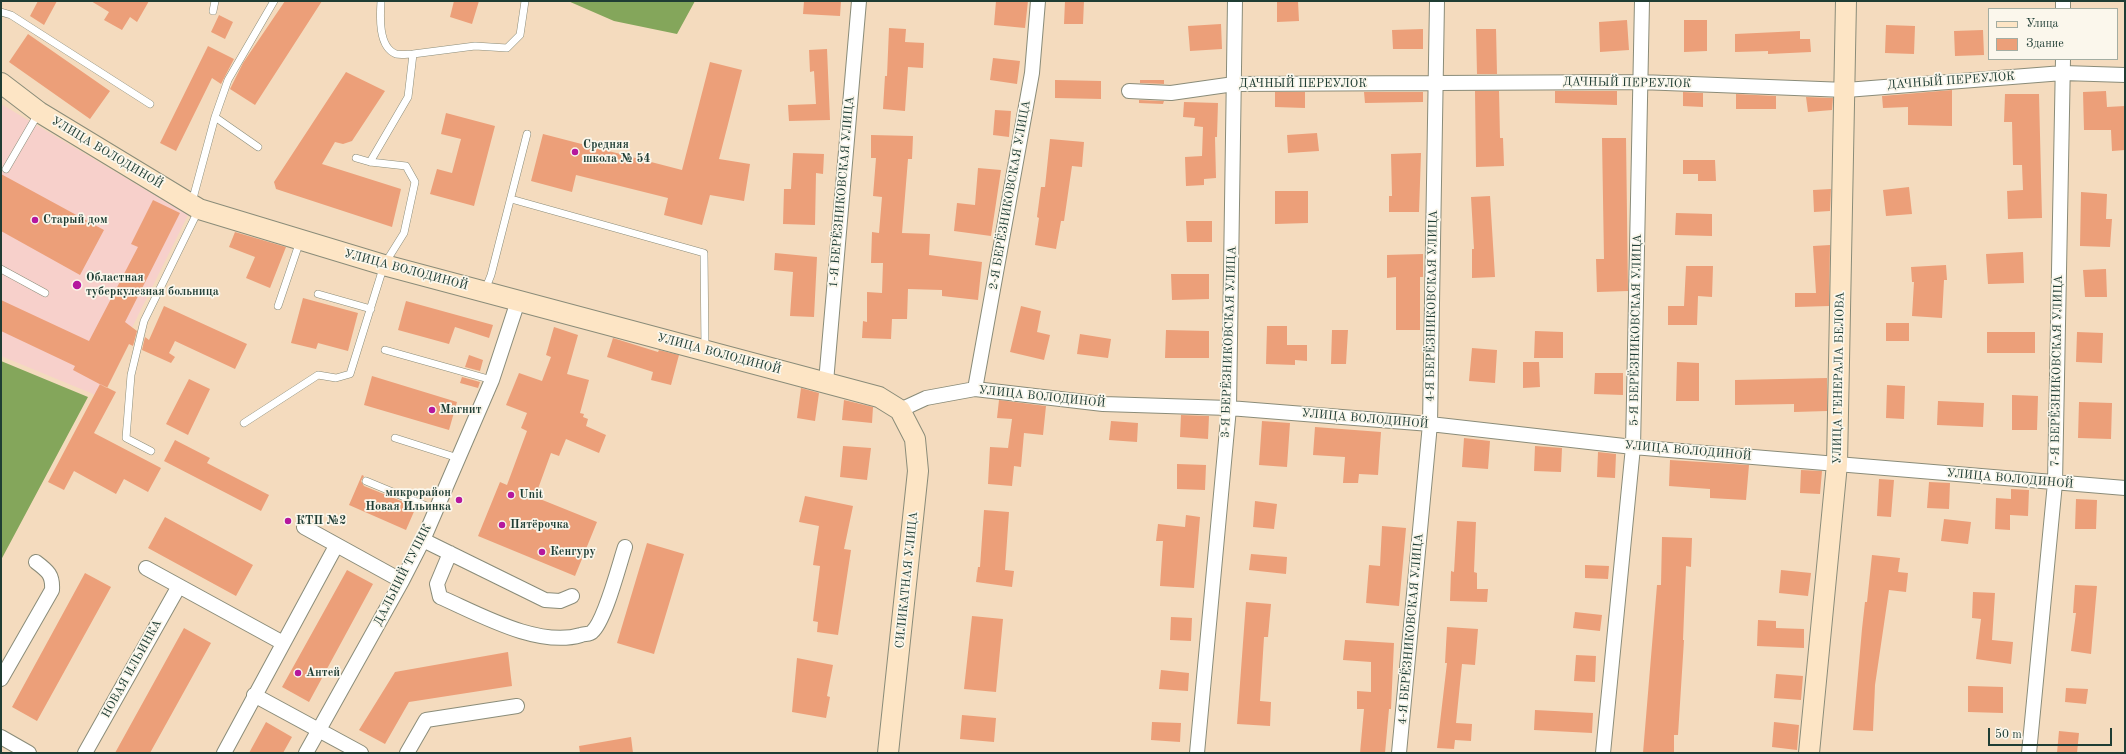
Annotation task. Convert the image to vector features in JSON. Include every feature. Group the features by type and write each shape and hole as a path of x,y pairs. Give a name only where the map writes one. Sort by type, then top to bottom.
{"street":[{"name":"1-Я БЕРЁЗНИКОВСКАЯ УЛИЦА","path":"826,382 859,1"},
{"name":"2-Я БЕРЁЗНИКОВСКАЯ УЛИЦА","path":"975,389 1032,73 1038,1"},
{"name":"3-Я БЕРЁЗНИКОВСКАЯ УЛИЦА","path":"1197,753 1229,408 1235,1"},
{"name":"4-Я БЕРЁЗНИКОВСКАЯ УЛИЦА","path":"1399,753 1430,424 1437,83 1437,1"},
{"name":"5-Я БЕРЁЗНИКОВСКАЯ УЛИЦА","path":"1603,753 1633,447 1642,1"},
{"name":"УЛИЦА ГЕНЕРАЛА БЕЛОВА","path":"1809,753 1837,464 1846,90 1846,1"},
{"name":"ДАЧНЫЙ ПЕРЕУЛОК","path":"1129,91 1171,93 1234,84 1640,82 1846,90 2063,66 2125,75"},
{"name":"7-Я БЕРЁЗНИКОВСКАЯ УЛИЦА","path":"2029,753 2055,483 2063,66"},
{"name":"УЛИЦА ВОЛОДИНОЙ","path":"1,83 39,112 195,207 300,241 384,265 879,397 900,410 926,398 975,389 1103,404 1229,408 1430,424 1633,447 2125,488"},
{"name":"ДАЛЬНИЙ ТУПИК","path":"306,753 402,581 423,540 492,380 518,301"},
{"name":"СИЛИКАТНАЯ УЛИЦА","path":"888,753 918,472 915,439 900,410"},
{"path":"304,527 402,581"},
{"path":"423,540 545,600 560,601 572,596"},
{"path":"224,753 254,695 336,546"},
{"path":"450,554 437,584 440,597 517,630 555,638 573,638 592,632 601,620 625,547"},
{"path":"1,679 52,590 52,581 49,571 36,562"},
{"path":"146,568 283,643"},
{"name":"НОВАЯ ИЛЬИНКА","path":"85,753 179,586"},
{"path":"254,695 361,753"},
{"path":"407,753 426,720 517,706"},
{"path":"1,737 29,753"}],"lane":[{"path":"213,11 215,1"},
{"path":"151,451 126,438 131,375 144,321 195,207 215,117 228,80 274,1"},
{"path":"381,1 380,18 385,44 396,54 412,54 475,46 507,48 520,35 525,1"},
{"path":"1,12 11,15 150,104"},
{"path":"370,162 408,97 412,54"},
{"path":"6,169 39,112"},
{"path":"215,117 258,147"},
{"path":"484,291 491,275 527,134"},
{"path":"244,423 318,375 336,378 350,374 384,265 404,234 415,182 406,166 370,162 356,158"},
{"path":"511,199 704,253 705,350"},
{"path":"278,306 300,241"},
{"path":"1,269 45,293"},
{"path":"318,294 371,309"},
{"path":"385,350 492,380"},
{"path":"395,438 458,458"},
{"path":"366,481 436,510"}],"shaded area":[{"name":"Областная туберкулезная больница","path":"1,104 188,215 98,396 1,356"}],"green space":[{"path":"568,1 695,1 677,34 614,21"},
{"path":"1,361 88,397 1,560"}],"building":[{"path":"38,1 57,1 44,25 30,16"},
{"path":"91,1 149,1 137,22 130,17 122,30 104,20 109,12"},
{"path":"285,1 322,1 255,105 230,89 243,63"},
{"path":"454,1 479,1 472,24 450,17"},
{"path":"804,1 841,1 840,16 803,14"},
{"path":"996,1 1028,1 1025,28 994,25"},
{"path":"1065,1 1084,1 1083,24 1064,24"},
{"path":"1277,1 1298,1 1299,21 1277,22"},
{"path":"219,15 233,22 225,39 211,32"},
{"path":"1627,20 1629,50 1600,52 1599,22"},
{"path":"1684,20 1707,20 1707,51 1684,52"},
{"path":"1221,24 1222,49 1190,51 1188,26"},
{"path":"1886,25 1915,26 1914,54 1885,53"},
{"path":"889,28 906,29 905,42 924,43 923,68 908,67 905,111 883,109 885,76 887,76"},
{"path":"1423,29 1423,49 1393,49 1392,30"},
{"path":"1476,29 1496,29 1497,74 1477,74"},
{"path":"1983,30 1984,55 1955,56 1954,31"},
{"path":"1800,31 1800,39 1810,39 1811,52 1768,54 1768,51 1735,52 1735,34"},
{"path":"28,34 110,91 90,119 9,62"},
{"path":"208,46 234,59 221,84 212,78 176,151 160,143"},
{"path":"827,49 830,120 789,121 788,105 816,104 814,71 810,72 809,50"},
{"path":"993,58 1020,61 1017,84 990,80"},
{"name":"Средняя школа № 54","path":"710,62 742,70 719,159 750,164 744,201 710,195 702,225 664,215 668,198 576,175 572,192 531,181 543,134 682,170"},
{"path":"346,72 385,91 352,141 343,144 335,142 322,164 401,189 392,227 276,189 274,182"},
{"path":"1055,80 1101,81 1101,99 1055,98"},
{"path":"1140,80 1164,80 1164,84 1140,83"},
{"path":"1952,90 1952,126 1908,125 1908,107 1883,108 1882,96"},
{"path":"1475,91 1499,91 1500,138 1503,138 1504,166 1476,167"},
{"path":"1555,91 1617,91 1617,105 1555,103"},
{"path":"2106,91 2107,107 2125,106 2125,150 2112,151 2111,130 2084,130 2083,92"},
{"path":"1275,92 1305,92 1305,108 1275,107"},
{"path":"1364,92 1423,92 1423,102 1365,103"},
{"path":"1683,92 1703,93 1703,107 1683,106"},
{"path":"1736,94 1776,96 1776,109 1736,109"},
{"path":"2005,94 2039,94 2042,218 2008,219 2007,191 2023,190 2022,165 2013,165 2012,122 2004,122"},
{"path":"1806,97 1833,98 1832,110 1808,112"},
{"path":"1139,100 1164,101 1163,104 1139,103"},
{"path":"1184,102 1218,103 1217,137 1215,137 1216,178 1204,179 1204,185 1186,186 1185,157 1202,156 1203,127 1194,126 1195,118 1183,117"},
{"path":"995,110 1011,111 1009,137 993,135"},
{"path":"446,113 495,126 474,206 430,194 437,169 452,173 461,139 441,134"},
{"path":"1317,133 1319,151 1288,153 1287,135"},
{"path":"871,135 913,136 912,159 908,159 902,233 930,234 929,255 982,262 978,300 942,296 942,290 908,289 907,319 892,319 891,339 862,338 863,321 867,322 867,292 882,293 883,263 871,263 872,232 879,233 882,197 873,196 876,158 871,158"},
{"path":"1602,138 1626,138 1628,291 1597,292 1596,259 1604,259"},
{"path":"1050,139 1084,142 1082,167 1072,166 1064,221 1061,221 1056,249 1035,245 1039,218 1037,217 1041,187 1045,187"},
{"path":"793,153 824,154 823,174 816,173 815,225 783,224 784,189 791,189"},
{"path":"1421,153 1419,212 1389,212 1389,196 1392,196 1391,154"},
{"path":"1683,160 1715,160 1716,181 1698,181 1698,174 1683,174"},
{"path":"978,168 1001,170 991,236 954,231 957,203 975,205"},
{"path":"1,174 104,230 80,275 1,231"},
{"path":"1909,187 1912,214 1886,216 1883,190"},
{"path":"1831,189 1830,211 1814,212 1813,190"},
{"path":"1275,191 1308,191 1308,223 1275,224"},
{"path":"2081,192 2107,194 2106,219 2112,219 2110,247 2080,246"},
{"path":"1490,196 1495,277 1472,278 1472,249 1474,249 1471,197"},
{"path":"153,200 180,213 125,322 137,331 133,346 129,344 107,388 73,370 75,366 1,331 1,300 89,341 138,247 131,244"},
{"path":"1676,213 1712,214 1712,236 1675,235"},
{"path":"1186,221 1212,221 1212,242 1187,242"},
{"path":"235,232 286,247 270,288 246,278 255,257 229,247"},
{"path":"1830,245 1829,306 1795,307 1795,293 1816,293 1813,246"},
{"path":"2023,252 2024,283 1988,284 1986,254"},
{"path":"775,253 817,257 814,317 790,316 793,272 774,270"},
{"path":"1423,254 1423,277 1420,277 1420,330 1396,330 1396,277 1387,278 1387,255"},
{"path":"1946,265 1947,280 1944,280 1942,318 1912,316 1914,282 1912,282 1911,267"},
{"path":"1686,266 1713,266 1712,297 1698,296 1697,325 1668,325 1668,306 1684,306"},
{"path":"2106,269 2107,297 2085,297 2083,270"},
{"path":"1171,274 1209,274 1209,299 1172,300"},
{"path":"303,298 358,313 348,351 318,343 316,349 291,343"},
{"path":"406,301 493,325 489,338 455,327 449,344 398,330"},
{"path":"164,306 247,344 235,369 175,341 169,353 175,357 171,363 142,350 145,337 149,340"},
{"path":"1021,306 1041,311 1037,332 1050,335 1044,360 1010,352"},
{"path":"1886,323 1909,323 1909,341 1886,341"},
{"path":"1267,326 1287,326 1287,345 1307,345 1307,361 1295,360 1295,365 1266,364"},
{"path":"554,327 578,335 567,374 589,380 580,413 584,414 583,417 588,419 586,426 606,435 599,453 566,439 559,456 551,453 535,497 597,522 575,576 478,536 500,482 507,485 527,431 521,428 527,413 506,405 519,373 542,381 551,357 546,355"},
{"path":"1166,330 1209,331 1209,358 1165,358"},
{"path":"1332,330 1348,330 1346,364 1331,364"},
{"path":"1535,331 1563,332 1563,358 1534,358"},
{"path":"1987,332 2035,332 2035,353 1987,353"},
{"path":"2077,332 2103,333 2102,363 2076,362"},
{"path":"1080,334 1111,339 1108,358 1077,354"},
{"path":"613,338 658,352 659,350 679,355 671,385 651,380 653,372 607,357"},
{"path":"1472,348 1497,350 1495,383 1469,381"},
{"path":"469,355 483,360 480,371 465,367"},
{"path":"1523,362 1539,362 1540,387 1523,388"},
{"path":"1677,362 1699,363 1699,401 1676,401"},
{"path":"1595,373 1623,373 1623,395 1594,394"},
{"path":"372,376 457,402 449,430 364,405"},
{"path":"462,377 480,382 478,388 460,383"},
{"path":"1827,378 1827,411 1794,412 1794,404 1735,405 1735,380"},
{"path":"189,379 210,389 188,435 166,424"},
{"path":"100,384 116,392 94,433 161,468 148,492 124,479 116,494 74,471 64,490 48,482"},
{"path":"1887,385 1905,386 1904,419 1886,418"},
{"path":"801,388 819,393 815,421 797,418"},
{"path":"2012,395 2038,396 2037,430 2012,430"},
{"path":"844,400 873,407 872,423 842,420"},
{"path":"999,400 1046,406 1043,435 1024,433 1021,467 1014,466 1012,486 988,484 990,447 1008,448 1012,419 997,418"},
{"path":"1938,401 1984,403 1983,427 1937,425"},
{"path":"2079,402 2112,403 2111,439 2078,438"},
{"path":"1181,415 1209,416 1208,439 1180,437"},
{"path":"1111,421 1138,423 1137,442 1109,440"},
{"path":"1262,421 1290,423 1287,467 1259,465"},
{"path":"1315,427 1381,432 1378,475 1359,474 1358,483 1343,483 1345,457 1313,455"},
{"path":"1464,438 1490,441 1488,469 1462,467"},
{"path":"175,440 210,458 207,463 269,495 261,511 164,461"},
{"path":"843,446 871,448 867,480 840,477"},
{"path":"1535,446 1562,448 1561,472 1534,471"},
{"path":"1598,452 1616,454 1615,478 1597,477"},
{"path":"1670,460 1749,465 1746,500 1710,498 1710,489 1669,486"},
{"path":"1177,464 1206,465 1205,490 1177,489"},
{"path":"1801,470 1822,471 1820,494 1800,493"},
{"path":"362,475 364,476 361,481 364,486 416,507 406,530 349,505"},
{"path":"1879,479 1894,480 1891,517 1877,516"},
{"path":"1929,482 1950,483 1949,509 1927,508"},
{"path":"2011,489 2029,490 2028,516 2010,515 2010,530 1995,529 1996,498 2011,499"},
{"path":"805,496 853,506 844,549 851,550 838,635 817,632 818,622 813,621 820,566 813,565 819,526 799,522"},
{"path":"2076,499 2097,500 2096,529 2075,529"},
{"path":"1255,501 1277,504 1274,529 1253,527"},
{"path":"984,510 1009,512 1005,570 1014,571 1012,587 976,582 978,567 980,567"},
{"path":"1186,515 1200,517 1194,588 1160,586 1163,541 1156,541 1158,524 1185,527"},
{"path":"165,517 253,565 236,596 148,548"},
{"path":"1944,519 1971,522 1968,544 1941,541"},
{"path":"1457,521 1476,522 1474,572 1477,573 1477,589 1488,589 1487,602 1450,601 1451,571 1454,572"},
{"path":"1382,526 1406,528 1399,606 1366,603 1369,565 1380,566"},
{"path":"1662,537 1692,538 1691,567 1686,566 1684,640 1678,735 1674,735 1674,753 1643,753 1657,585 1661,585"},
{"path":"647,543 684,554 654,654 617,643"},
{"path":"1251,554 1287,557 1286,574 1249,570"},
{"path":"1872,555 1900,558 1898,572 1908,573 1906,592 1889,590 1875,685 1873,731 1853,730 1862,629 1865,602 1867,602"},
{"path":"1585,565 1609,566 1608,579 1585,578"},
{"path":"347,570 373,584 309,702 282,687"},
{"path":"1781,570 1811,573 1808,596 1779,593"},
{"path":"85,573 111,587 37,721 12,707"},
{"path":"2075,585 2097,586 2091,654 2071,651 2076,613 2073,613"},
{"path":"1973,592 1995,593 1992,640 2013,642 2011,664 1976,659 1981,619 1972,618"},
{"path":"1246,602 1271,604 1268,637 1264,637 1260,701 1271,702 1270,726 1237,724"},
{"path":"1575,612 1602,615 1600,631 1573,628"},
{"path":"972,616 1003,619 996,692 964,689"},
{"path":"1171,617 1192,618 1191,641 1170,640"},
{"path":"1758,620 1776,621 1776,628 1804,629 1804,648 1757,646"},
{"path":"1447,627 1478,629 1475,665 1462,664 1456,723 1472,724 1471,741 1455,740 1454,749 1437,748 1447,663 1445,663"},
{"path":"184,628 211,643 150,753 115,753"},
{"path":"1345,640 1394,643 1391,709 1389,709 1385,753 1360,753 1364,709 1357,709 1357,691 1371,692 1371,662 1343,660"},
{"path":"508,652 512,686 409,702 385,744 359,730 395,672"},
{"path":"1576,655 1596,656 1595,682 1574,681"},
{"path":"797,658 833,665 827,696 830,697 826,718 792,712"},
{"path":"1161,670 1189,673 1188,691 1159,689"},
{"path":"1776,674 1803,676 1801,700 1774,698"},
{"path":"1968,686 2003,687 2003,713 1968,712"},
{"path":"2066,688 2088,689 2086,704 2065,702"},
{"path":"1535,710 1593,713 1592,733 1534,730"},
{"path":"962,715 996,718 994,742 960,739"},
{"path":"266,722 292,737 283,753 249,753"},
{"path":"1152,722 1181,723 1180,742 1151,740"},
{"path":"1774,722 1799,725 1797,750 1772,747"},
{"path":"2059,731 2079,733 2077,753 2057,753"},
{"path":"631,737 633,753 580,753 579,746"}],"place":[{"name":"Средняя школа № 54","path":"575,152"},
{"name":"Старый дом","path":"35,220"},
{"name":"Областная туберкулезная больница","path":"77,285"},
{"name":"Магнит","path":"432,410"},
{"name":"Unit","path":"511,495"},
{"name":"микрорайон Новая Ильинка","path":"459,500"},
{"name":"КТП №2","path":"288,521"},
{"name":"Пятёрочка","path":"502,525"},
{"name":"Кенгуру","path":"542,552"},
{"name":"Антей","path":"298,673"}]}
